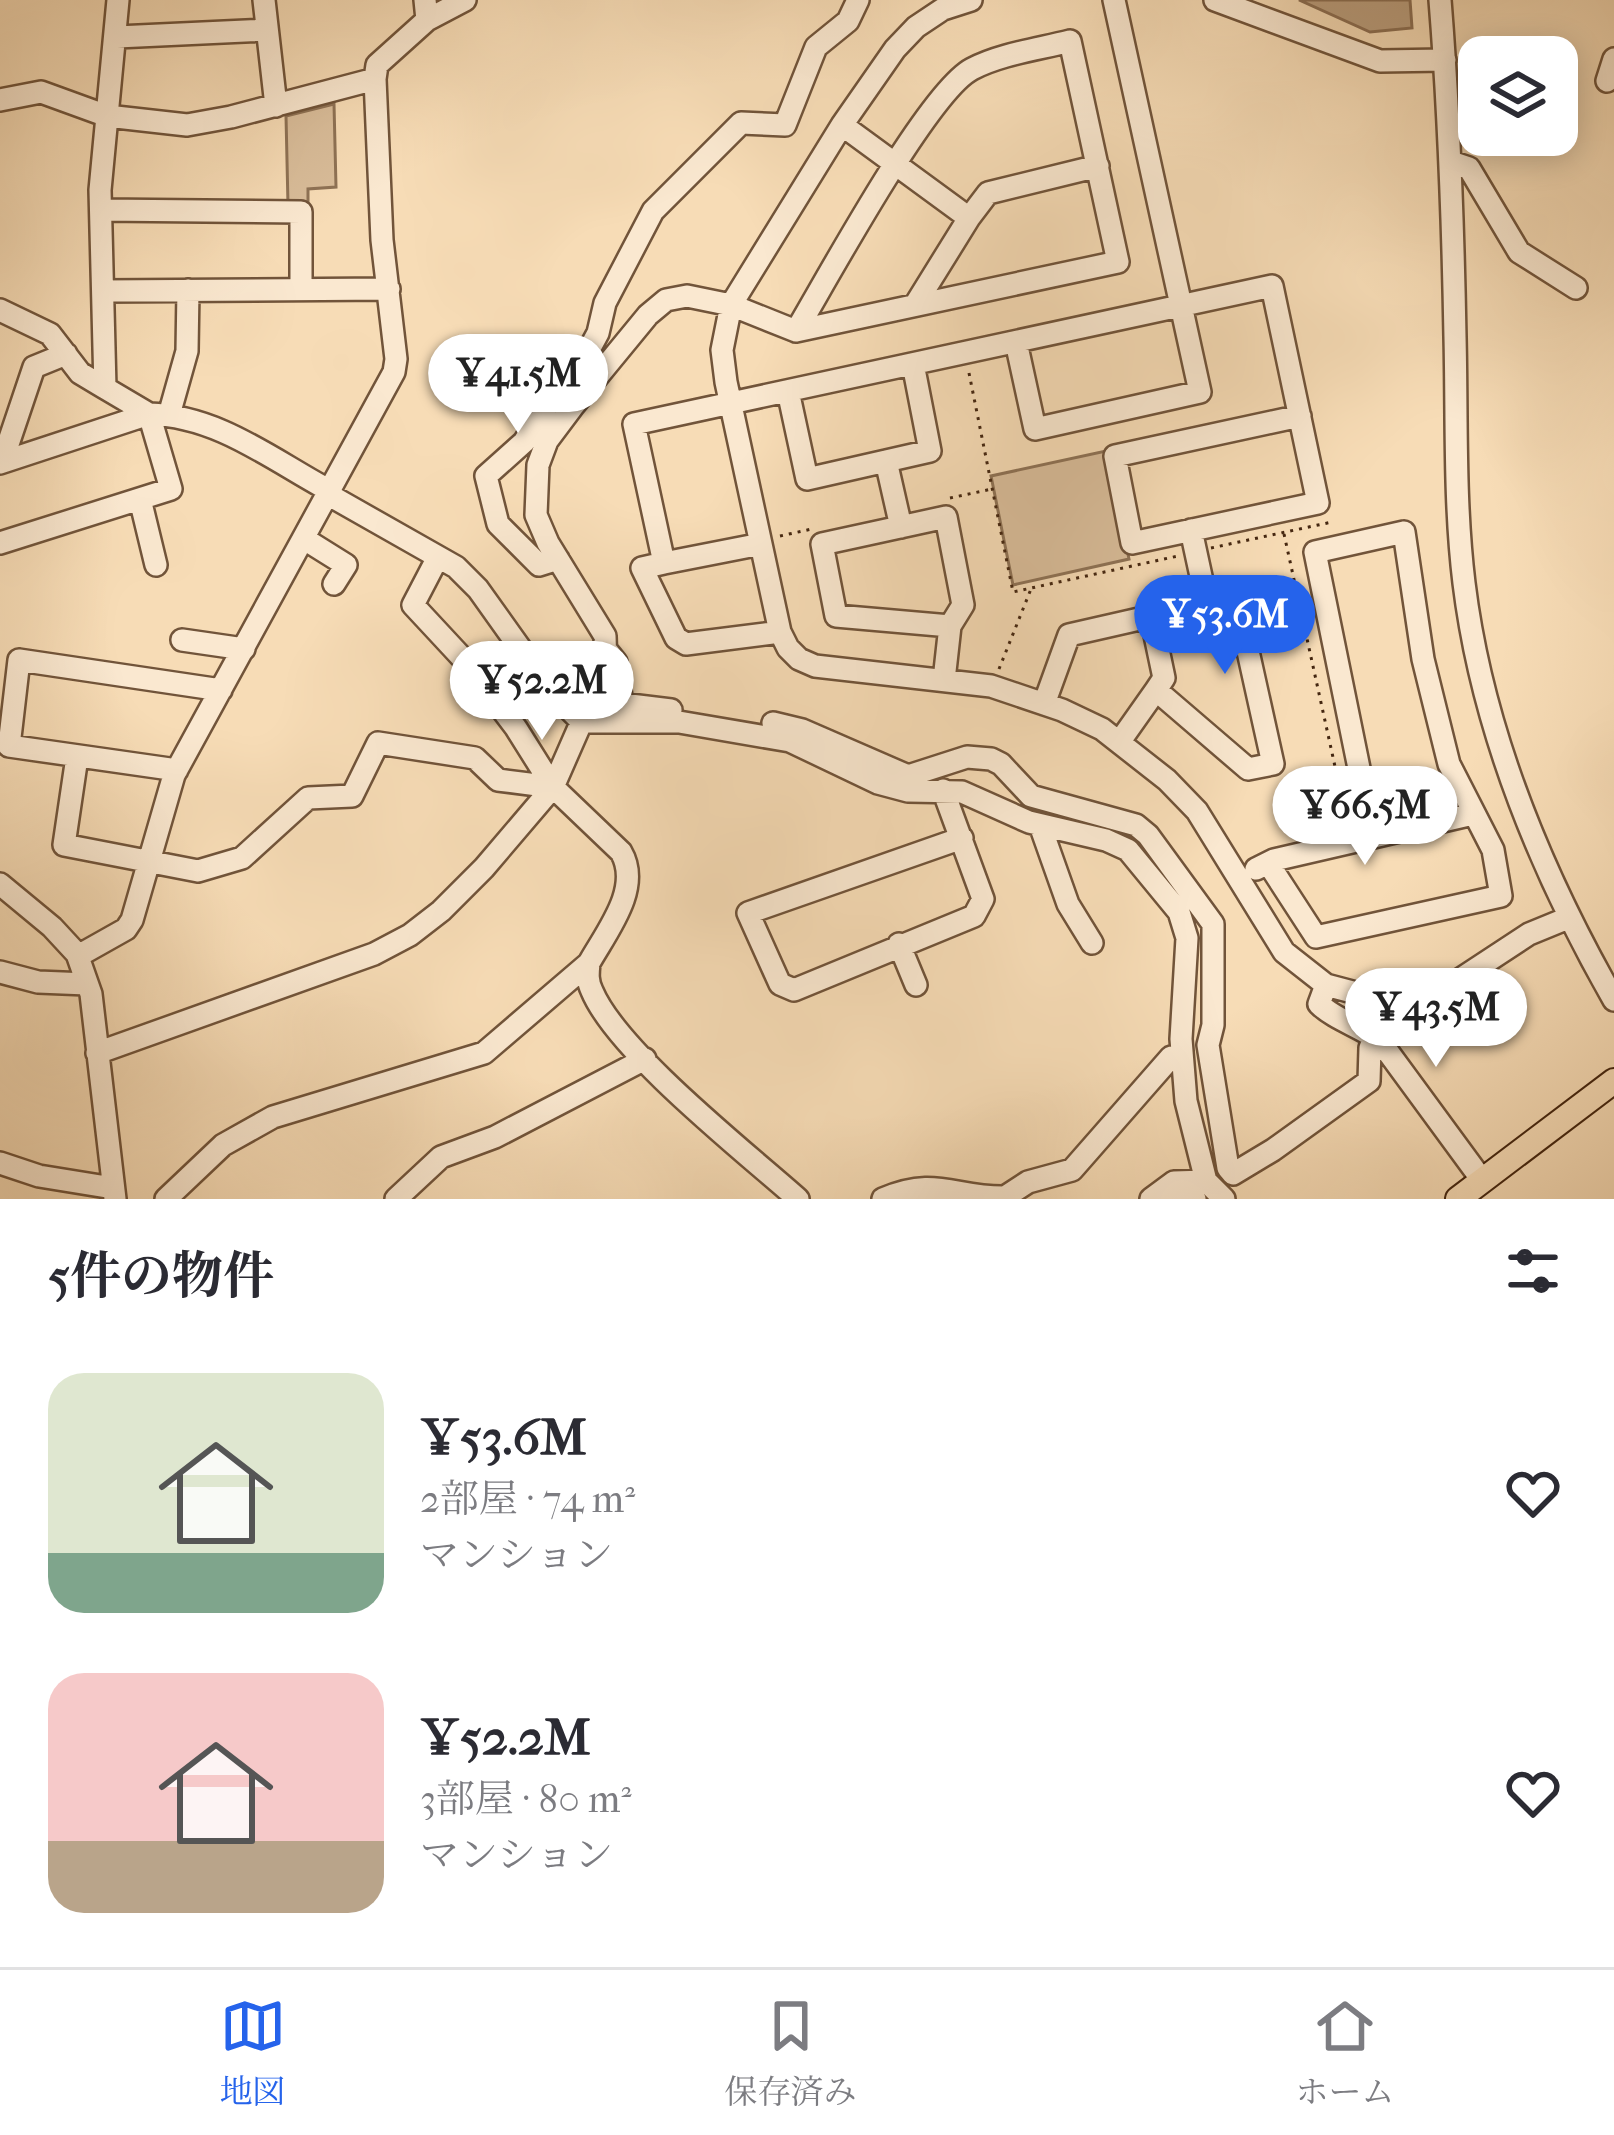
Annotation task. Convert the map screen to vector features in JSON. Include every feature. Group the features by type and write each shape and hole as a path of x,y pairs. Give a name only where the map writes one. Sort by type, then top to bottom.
{"main road":[{"path":"1458,1199 1614,1081"}],"street":[{"path":"105,388 101,210 118,0"},
{"path":"264,0 276,106"},
{"path":"78,956 126,929 177,770 394,372 374,79 377,65 426,10 465,0"},
{"path":"558,559 539,565 498,524 486,476 524,442 557,390 576,374 598,333 605,303 653,211 741,123 785,125 815,47 848,21 858,0"},
{"path":"971,0 943,9 895,49 842,125 731,305 722,350 730,403 780,632 788,648 815,666 991,686 1102,729 1167,780 1197,811 1284,952 1326,985 1375,998 1420,998 1460,980 1529,934 1568,918"},
{"path":"1016,342 1035,429 1200,392 1114,0"},
{"path":"1215,0 1380,61 1444,60"},
{"path":"1440,0 1464,584 1486,690 1533,839 1568,918 1614,1000"},
{"path":"117,37 267,30"},
{"path":"97,1053 374,954 410,935 484,868 553,787 606,666 607,651 605,636 536,515 538,465 547,441 648,314 666,300 687,296 731,305 796,331 1118,262 1070,41 974,68 958,78 897,164 796,331"},
{"path":"1606,81 1614,59"},
{"path":"0,100 41,92 107,116 187,125 374,79"},
{"path":"842,125 969,218"},
{"path":"1450,162 1469,168 1519,253 1576,288"},
{"path":"915,305 988,193 1097,166"},
{"path":"101,210 302,212 301,289"},
{"path":"664,563 634,424 1272,286 1300,416 1318,503 1193,541 1132,543 1115,456 1300,416"},
{"path":"103,291 389,289"},
{"path":"0,543 171,489 159,414 187,351 188,290"},
{"path":"0,310 50,334 80,373 105,388 159,414 248,440 329,495 456,567 478,589 550,690 582,722 679,722 790,741 878,784 982,799 1040,825 1106,840 1128,850 1179,912 1187,938 1182,1054 1201,1190"},
{"path":"1,463 34,367 66,354"},
{"path":"788,391 807,479 930,451 913,364"},
{"path":"1116,411 1125,454"},
{"path":"1,463 159,414"},
{"path":"886,461 901,527"},
{"path":"140,499 156,565"},
{"path":"944,680 950,626 963,605 946,517 823,544 836,616 950,626"},
{"path":"1268,863 1316,938 1501,896 1493,850 1450,764 1423,659 1404,532 1315,552 1373,837"},
{"path":"305,539 346,565 334,584"},
{"path":"1193,541 1207,604"},
{"path":"760,544 642,568 676,638 686,644 780,632"},
{"path":"439,557 413,605 466,662 553,787 628,864 629,882 589,963 587,978 593,994 645,1059 798,1199"},
{"path":"1044,704 1069,635 1237,597 1273,764 1248,769 1156,690"},
{"path":"1120,741 1164,678 1150,616"},
{"path":"182,640 244,649"},
{"path":"607,651 616,662 622,704 749,718 802,730 908,776 968,757 991,759 1031,796 1136,825 1148,835 1214,924 1210,1076 1233,1174 1369,1081 1374,1037"},
{"path":"177,770 9,746 19,660 221,690"},
{"path":"77,757 64,845 197,872 242,858 308,798 352,796 377,742 475,758 497,780 553,787"},
{"path":"943,790 962,838 982,899 974,916 794,990 780,984 748,913 962,838"},
{"path":"1240,878 1268,863 1473,814"},
{"path":"1040,825 1068,904 1092,943"},
{"path":"0,884 52,927 78,956 88,984 114,1194 0,1163"},
{"path":"899,944 916,986"},
{"path":"166,1199 223,1145 273,1117 484,1053 589,963"},
{"path":"0,972 38,982 88,984"},
{"path":"1326,985 1319,1004 1323,1010 1358,1024 1374,1037 1482,1180"},
{"path":"883,1199 904,1190 937,1186 1005,1197 1028,1182 1072,1170 1171,1057 1182,1054"},
{"path":"396,1199 441,1156 495,1137 645,1059"},
{"path":"1151,1199 1174,1182 1224,1199"},
{"path":"1179,1199 1201,1190"}],"path":[{"path":"968,366 1013,592 1193,541 1332,522"},
{"path":"1283,532 1336,771 1333,785 1344,835"},
{"path":"996,676 1032,588"}],"shaded area":[{"path":"1299,0 1410,0 1412,28 1370,32"},
{"path":"334,104 336,187 308,189 308,205 288,205 286,116"},
{"path":"1106,451 1129,559 1013,585 991,476"}]}
